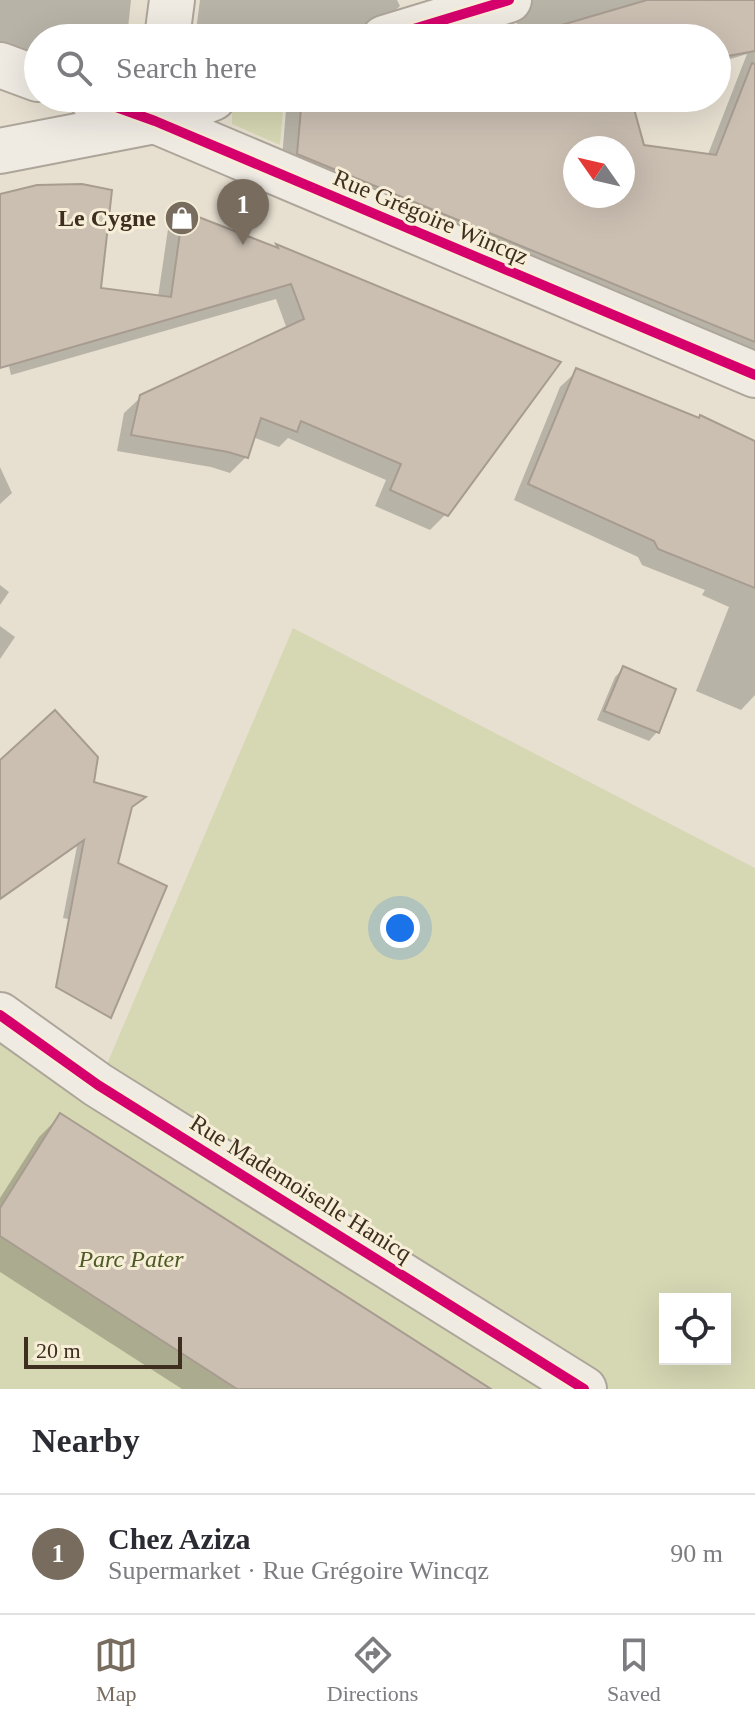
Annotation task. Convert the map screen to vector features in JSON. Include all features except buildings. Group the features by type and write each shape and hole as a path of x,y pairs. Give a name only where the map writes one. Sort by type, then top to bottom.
{"street":[{"path":"169,24 172,0"},
{"path":"430,24 509,0"},
{"path":"0,65 24,74"},
{"path":"0,151 149,112"},
{"name":"Rue Grégoire Wincqz","path":"162,112 755,375"},
{"name":"Rue Mademoiselle Hanicq","path":"0,1015 98,1085 584,1389"}],"green space":[{"path":"232,112 283,112 280,145 232,124"},
{"name":"Parc Pater","path":"293,628 755,868 755,1389 0,1389 0,1026 98,1085"}],"cycle path":[{"path":"430,24 509,0"},
{"path":"130,112 755,375"},
{"path":"0,1015 98,1085 584,1389"}],"place":[{"name":"Le Cygne","path":"182,218"},
{"name":"Chez Aziza","path":"243,245"}]}
